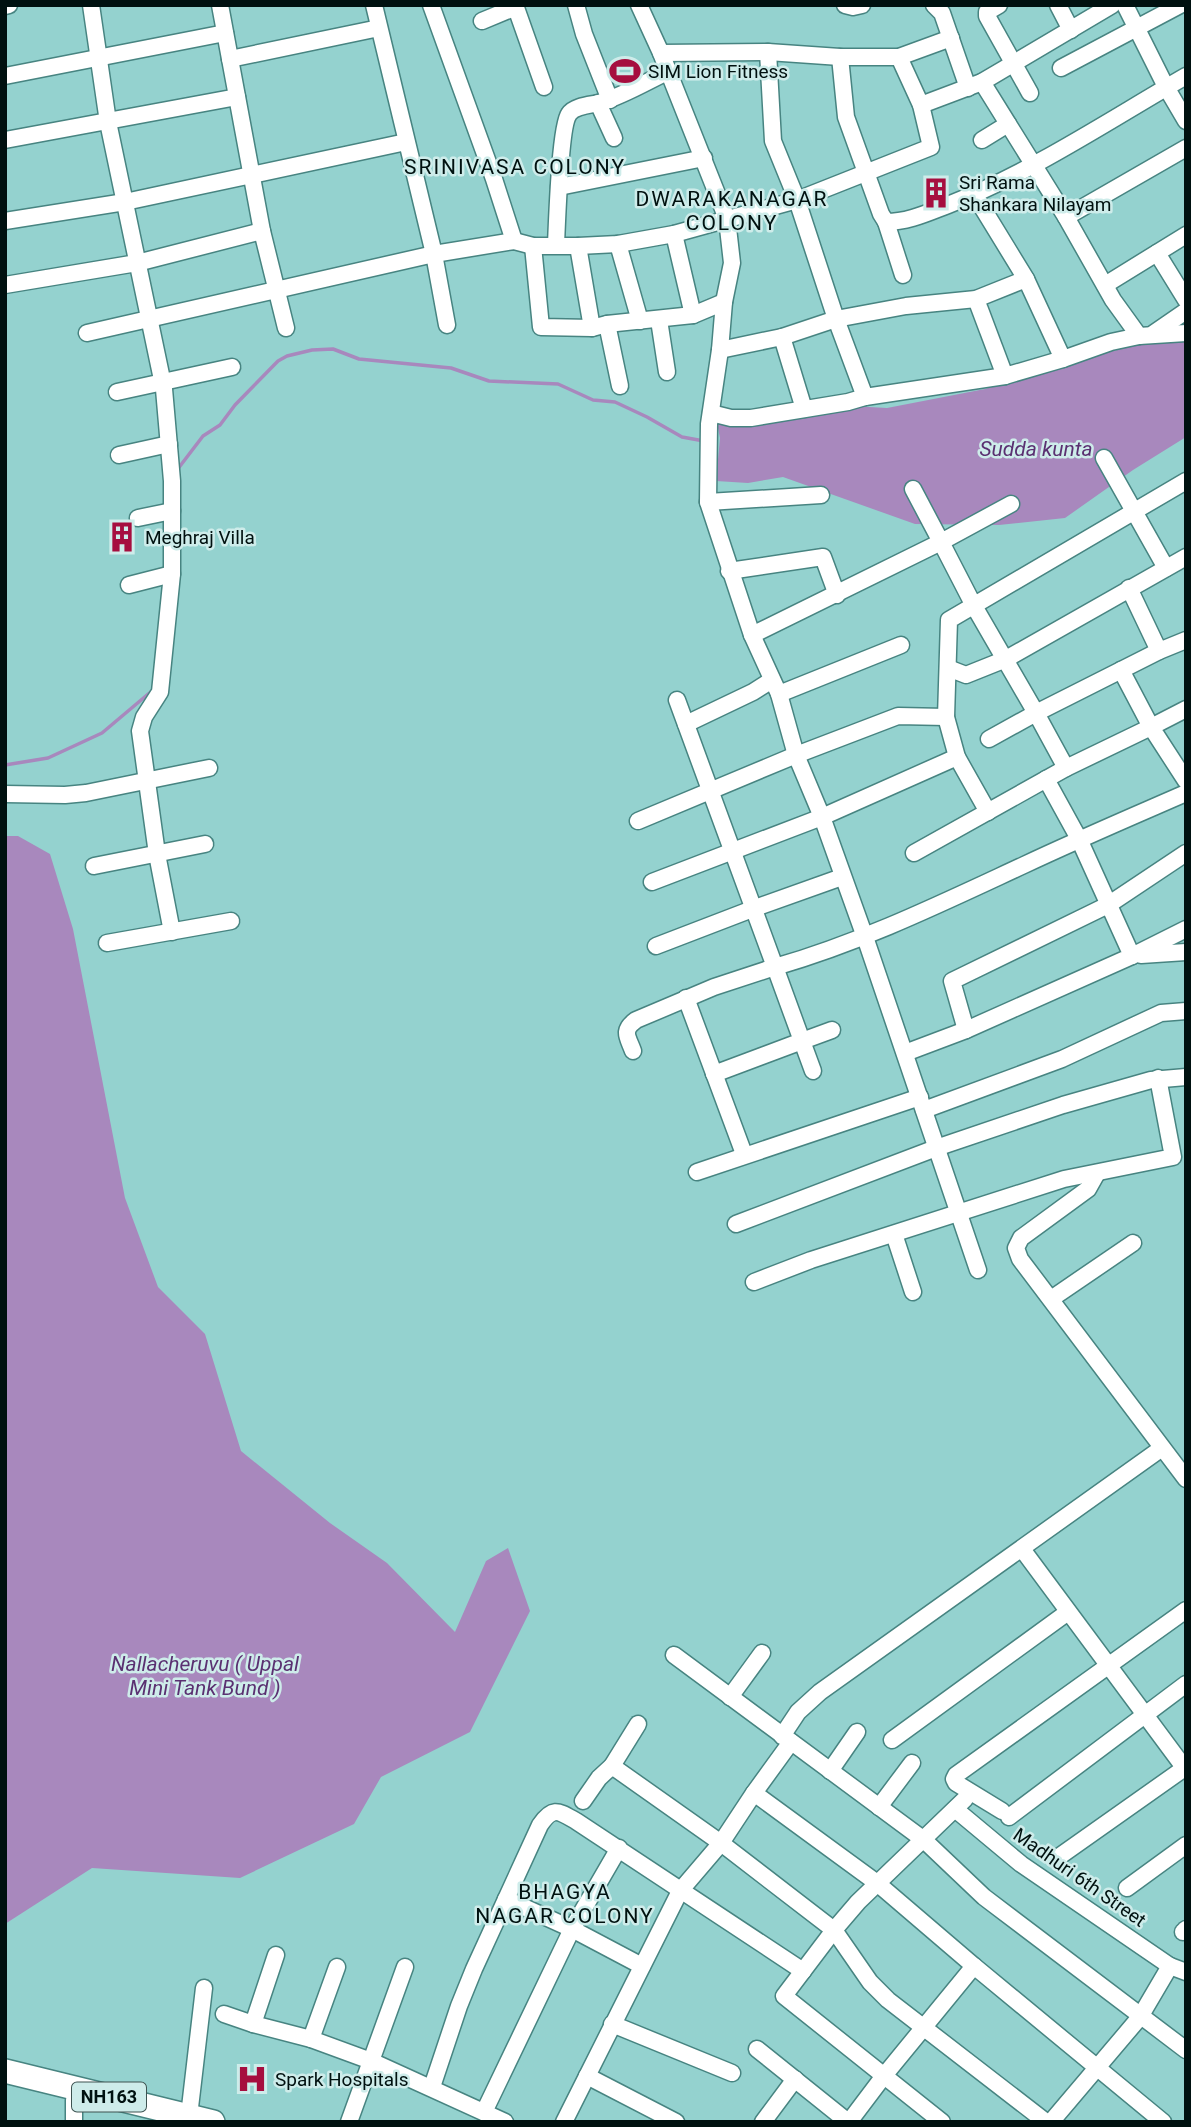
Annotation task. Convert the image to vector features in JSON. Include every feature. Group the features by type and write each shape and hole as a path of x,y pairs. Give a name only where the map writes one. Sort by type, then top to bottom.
{"highway":[{"name":"NH163","path":"5,2071 213,2122"},
{"name":"NH163","path":"5,2088 74,2111 156,2122"}],"street":[{"path":"91,5 108,122 162,382 169,444 172,574 160,692 144,717 140,731 157,854 172,932"},
{"path":"220,5 250,176 286,328"},
{"path":"374,5 434,254 447,325"},
{"path":"431,5 514,241"},
{"path":"576,5 614,138"},
{"path":"639,5 669,71 727,219 732,263 724,302 708,439 708,502 752,635 775,687 796,755 822,817 865,937 978,1270"},
{"path":"845,5 853,8 862,5"},
{"path":"934,5 942,13 951,38 975,85 1008,124 1066,216 1105,285 1142,335"},
{"path":"999,5 987,12 987,16 1031,93"},
{"path":"1058,5 1071,30"},
{"path":"921,105 975,85 1112,5"},
{"path":"1125,5 1186,121"},
{"path":"1061,68 1180,5"},
{"path":"481,21 516,6 544,87"},
{"path":"230,59 379,28"},
{"path":"5,76 225,33"},
{"path":"661,53 768,52 840,57 900,57 951,38"},
{"path":"768,52 773,141 797,201 865,397"},
{"path":"840,57 846,117 903,275"},
{"path":"87,333 434,254 514,241 533,246 618,244 674,234 797,201 931,147 921,105 900,57"},
{"path":"556,244 565,122 569,114 669,71"},
{"path":"886,222 902,222 974,194 1032,165 1186,76"},
{"path":"5,140 237,97"},
{"path":"982,140 1008,124"},
{"path":"5,222 125,202 406,142"},
{"path":"1066,216 1186,148"},
{"path":"559,187 704,158"},
{"path":"974,194 1026,279 1063,359"},
{"path":"5,285 137,264 262,231"},
{"path":"674,234 693,315"},
{"path":"1105,285 1186,235"},
{"path":"618,244 640,321"},
{"path":"533,246 541,327 600,326 659,320 693,315 724,302"},
{"path":"578,246 620,386"},
{"path":"1157,253 1186,300"},
{"path":"720,350 782,337 836,319 906,306 976,299 1026,279"},
{"path":"976,299 1005,376"},
{"path":"1142,335 1186,310"},
{"path":"659,320 667,372"},
{"path":"711,413 741,419 1005,376 1111,342 1142,335 1186,332"},
{"path":"782,337 804,409"},
{"path":"117,392 232,367"},
{"path":"119,455 169,444"},
{"path":"1104,458 1166,568"},
{"path":"988,812 957,757 946,717 950,620 1186,481"},
{"path":"913,489 974,606 1066,768"},
{"path":"708,502 821,495"},
{"path":"752,635 837,595 1011,504"},
{"path":"138,518 172,511"},
{"path":"729,571 823,557 837,595"},
{"path":"948,668 966,675 1006,659 1186,557"},
{"path":"129,585 172,574"},
{"path":"1129,588 1159,651"},
{"path":"989,739 1121,670 1186,640"},
{"path":"686,724 753,692 901,645"},
{"path":"1121,670 1151,727 1186,780"},
{"path":"677,700 813,1071"},
{"path":"914,853 1066,768 1186,709"},
{"path":"638,821 710,789 898,716 946,717"},
{"path":"652,883 822,817 957,757"},
{"path":"5,794 65,795 146,782 209,768"},
{"path":"1046,779 1079,839 1132,956"},
{"path":"633,1051 626,1032 636,1020 713,987 865,937 1186,793"},
{"path":"94,866 205,844"},
{"path":"966,1030 952,981 1108,905 1186,853"},
{"path":"656,946 842,877"},
{"path":"107,943 231,921"},
{"path":"905,1053 966,1030 1186,929"},
{"path":"1132,956 1186,952"},
{"path":"687,998 744,1154"},
{"path":"697,1172 744,1154 922,1104 1062,1059 1161,1013 1186,1012"},
{"path":"715,1074 832,1030"},
{"path":"736,1224 936,1148 1063,1105 1158,1078 1186,1077"},
{"path":"754,1282 811,1260 1064,1179 1179,1156 1158,1078"},
{"path":"1097,1173 1088,1189 1017,1243 1020,1259 1186,1479"},
{"path":"894,1234 913,1292"},
{"path":"1051,1299 1133,1243"},
{"path":"564,2122 680,1891 721,1843 754,1793 786,1739 798,1712 820,1692 1162,1448"},
{"path":"1022,1549 1185,1769 1060,1856"},
{"path":"1186,1610 954,1779 956,1783 1006,1814 1186,1684"},
{"path":"892,1740 1068,1612"},
{"path":"730,1697 762,1653"},
{"path":"674,1655 924,1840 984,1897 1186,2050"},
{"path":"583,1801 599,1778 612,1766 638,1724"},
{"path":"830,1771 857,1732"},
{"path":"879,1807 912,1763"},
{"path":"612,1766 721,1843 834,1930 870,1982 924,2029 1049,2122 1140,2017 1170,1966"},
{"path":"754,1793 877,1883 1163,2122"},
{"name":"Madhuri 6th Street","path":"924,1840 960,1804 1021,1864 1170,1966 1186,1972"},
{"path":"432,2087 459,2006 540,1825 552,1812 559,1812 576,1821 619,1848 803,1971"},
{"path":"924,1840 877,1883 834,1930 784,1996 942,2122"},
{"path":"1127,1888 1186,1844"},
{"path":"485,2112 572,1929 619,1848"},
{"path":"506,1899 572,1929 642,1966"},
{"path":"253,2024 276,1955"},
{"path":"757,2049 849,2122 974,1966"},
{"path":"310,2039 337,1967"},
{"path":"349,2122 405,1967"},
{"path":"189,2116 204,1988"},
{"path":"224,2014 310,2039 371,2061 505,2122"},
{"path":"612,2024 732,2073"},
{"path":"587,2076 676,2122"},
{"path":"763,2122 795,2079"}],"water":[{"name":"Sudda kunta","path":"1167,338 1186,339 1186,437 1065,518 999,525 915,524 783,477 748,483 716,481 720,438 717,423 772,419 851,406 887,408 985,389 1088,357"},
{"name":"Nallacheruvu ( Uppal Mini Tank Bund )","path":"5,836 18,836 50,854 73,929 125,1198 158,1287 205,1334 241,1451 330,1523 387,1563 455,1632 486,1561 508,1548 530,1611 470,1732 381,1777 354,1824 240,1878 92,1868 5,1924"}],"waterway":[{"path":"1121,349 1139,344"},
{"path":"177,470 203,436 220,425 235,405 278,361 312,350 333,349 359,359 451,368 489,381 558,384 593,400 615,402 682,437 704,441"},
{"path":"5,765 48,758 102,733 153,690"}],"place":[{"name":"SIM Lion Fitness","path":"625,71"},
{"name":"Sri Rama Shankara Nilayam","path":"936,193"},
{"name":"Meghraj Villa","path":"122,537"},
{"name":"Spark Hospitals","path":"252,2079"}],"district":[{"name":"SRINIVASA COLONY","path":"515,167"},
{"name":"DWARAKANAGAR COLONY","path":"732,211"},
{"name":"BHAGYA NAGAR COLONY","path":"565,1904"}]}
